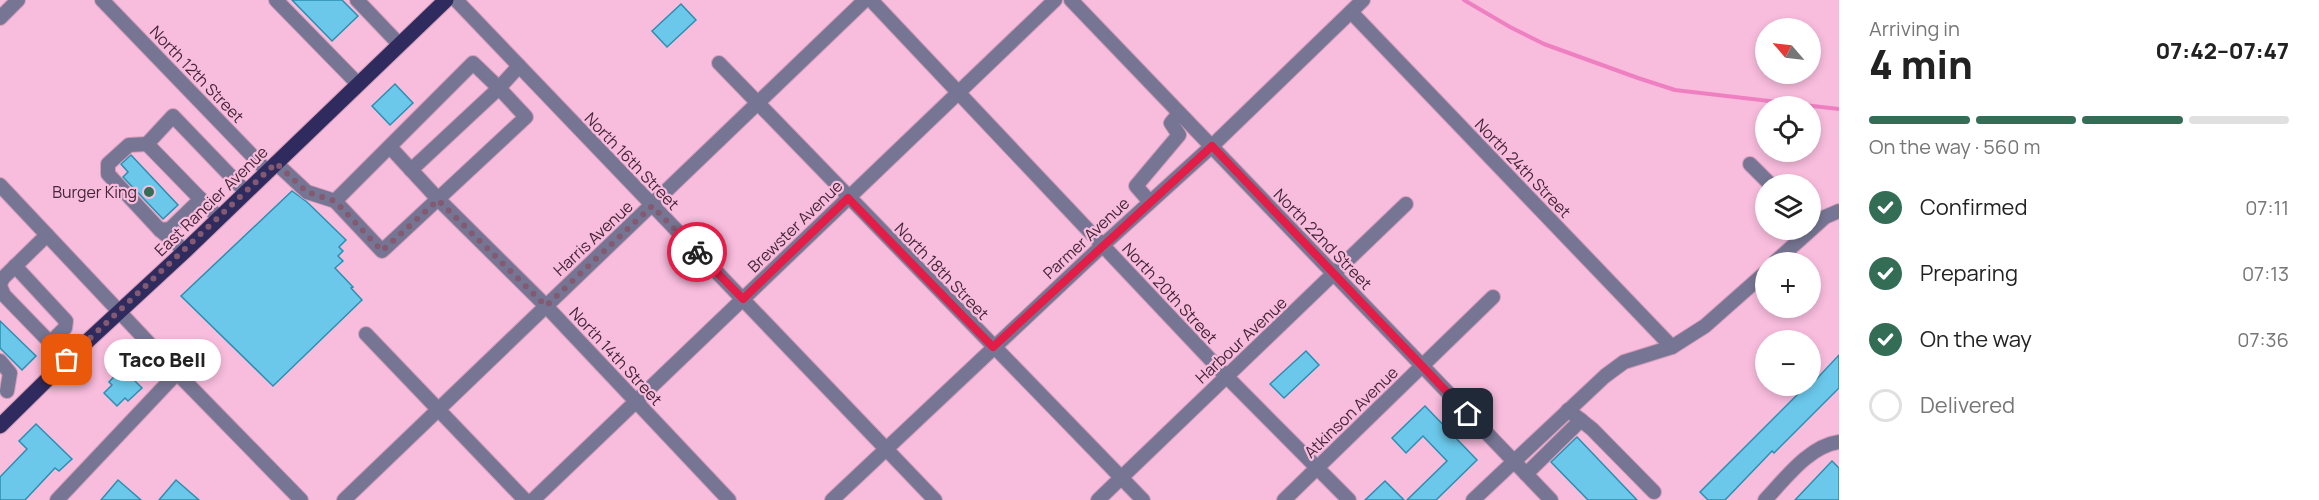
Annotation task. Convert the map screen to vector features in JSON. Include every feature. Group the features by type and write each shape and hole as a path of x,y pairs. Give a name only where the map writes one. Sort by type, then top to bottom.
{"main road":[{"name":"East Rancier Avenue","path":"0,426 446,0"}],"street":[{"path":"0,18 18,0"},
{"name":"North 12th Street","path":"102,0 272,167 307,192 335,201"},
{"path":"276,0 358,84"},
{"path":"357,0 399,44"},
{"name":"North 16th Street","path":"456,0 934,500"},
{"name":"Harris Avenue","path":"344,500 865,0"},
{"name":"North 20th Street","path":"871,0 1226,376 1349,500"},
{"name":"Brewster Avenue","path":"532,500 1055,0"},
{"name":"North 22nd Street","path":"1071,0 1551,500"},
{"name":"Parmer Avenue","path":"832,500 993,347 1212,146 1363,0"},
{"name":"North 24th Street","path":"1351,12 1671,347"},
{"path":"473,63 526,117 382,251 335,201 390,147 473,63"},
{"name":"North 18th Street","path":"719,63 1143,500"},
{"path":"411,170 499,88 519,66"},
{"path":"1150,202 1136,186 1179,135 1171,123 1179,113"},
{"path":"185,251 160,230 108,174 108,164 129,145 147,144 173,116 246,192"},
{"path":"147,144 219,218"},
{"name":"North 14th Street","path":"390,147 475,238 546,306 729,500"},
{"path":"1750,164 1760,174"},
{"path":"0,185 177,373 301,500"},
{"path":"160,230 170,229 201,199"},
{"name":"Harbour Avenue","path":"1098,500 1406,204"},
{"path":"1821,219 1839,211"},
{"path":"47,235 3,278 1,291 67,360"},
{"path":"1785,252 1798,240"},
{"path":"15,266 66,321 65,328 50,343"},
{"path":"1473,500 1587,392 1624,362 1671,347 1705,326 1755,282"},
{"name":"Atkinson Avenue","path":"1284,500 1493,297"},
{"path":"366,334 525,500"},
{"path":"0,361 10,373 4,388 22,405"},
{"path":"57,500 177,373"},
{"path":"1569,410 1654,492"},
{"path":"1526,474 1581,420"},
{"path":"1765,500 1809,456 1829,444 1839,442"}],"building":[{"path":"292,0 342,0 358,16 332,41"},
{"path":"681,4 696,20 667,47 652,31"},
{"path":"395,84 413,103 390,125 372,106"},
{"name":"Burger King","path":"131,155 178,205 163,219 123,177 128,172 121,164"},
{"path":"292,191 307,202 346,240 339,247 343,251 338,256 343,261 335,268 362,300 273,386 181,296"},
{"path":"0,321 36,356 22,370 0,348"},
{"path":"1306,351 1319,365 1284,398 1270,384"},
{"path":"1839,355 1839,388 1774,453 1772,451 1725,500 1708,500 1700,492 1796,396 1821,396 1821,374"},
{"path":"122,368 142,388 128,401 125,398 117,406 104,393 112,385 109,382"},
{"path":"1425,406 1477,460 1436,500 1407,500 1447,461 1423,436 1406,453 1392,438"},
{"path":"36,424 72,459 59,471 55,468 25,500 0,500 0,477 27,449 19,441"},
{"path":"1577,437 1637,500 1588,500 1551,462"},
{"path":"1832,461 1839,468 1839,500 1795,500"},
{"path":"118,480 141,500 101,500"},
{"path":"176,480 199,500 159,500"},
{"path":"1385,481 1404,500 1365,500"}],"waterway":[{"path":"1464,0 1544,44 1675,90 1839,109"}],"way so far":[{"path":"67,360 276,163 307,192 335,201 382,251 438,200 546,306 652,206 697,252"}],"place":[{"name":"Burger King","path":"149,192"},
{"name":"Taco Bell","path":"67,360"}],"route":[{"path":"697,252 743,299 848,198 993,347 1212,146 1468,414"}]}
